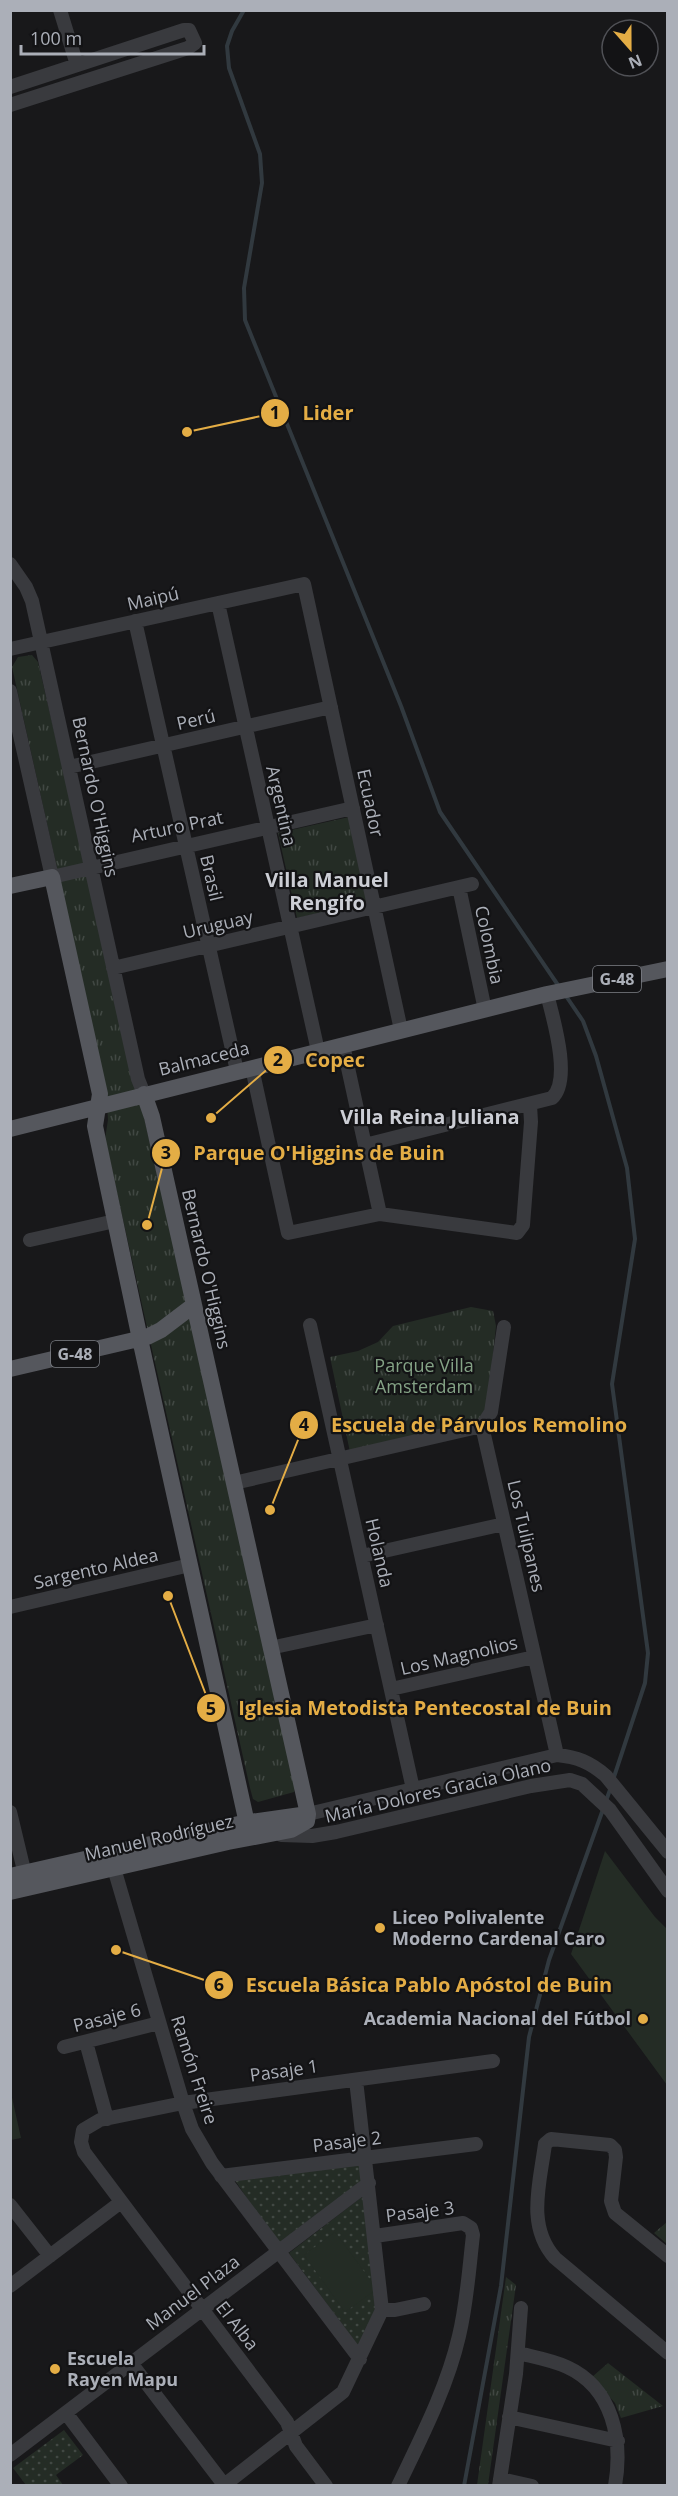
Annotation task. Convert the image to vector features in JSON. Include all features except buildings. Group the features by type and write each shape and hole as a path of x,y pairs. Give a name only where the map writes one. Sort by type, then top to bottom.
{"main road":[{"name":"Arturo Prat","path":"10,886 52,877"},
{"path":"52,877 100,1094 95,1126 249,1830"},
{"name":"G-48","path":"557,992 668,969"},
{"name":"Balmaceda","path":"10,1129 557,992"},
{"name":"Bernardo O'Higgins","path":"144,1095 153,1124 309,1814"},
{"name":"G-48","path":"11,1368 140,1339 162,1330 194,1305"},
{"name":"Manuel Rodríguez","path":"10,1892 21,1879 112,1861 309,1814"},
{"name":"Manuel Rodríguez","path":"249,1830 271,1835 302,1826 309,1814"}],"street":[{"path":"60,10 77,65"},
{"path":"10,87 184,30 189,30 195,43 188,48 10,105"},
{"name":"Bernardo O'Higgins","path":"10,564 29,594 138,1079 144,1095"},
{"name":"Maipú","path":"10,649 304,584"},
{"name":"Ecuador","path":"304,584 401,1030"},
{"name":"Argentina","path":"218,603 318,1051"},
{"name":"Brasil","path":"135,621 208,946 244,1070"},
{"path":"10,691 52,877"},
{"name":"Perú","path":"69,767 331,707"},
{"name":"Arturo Prat","path":"52,877 353,808"},
{"name":"Uruguay","path":"113,968 465,886"},
{"name":"Colombia","path":"465,886 484,1010"},
{"path":"365,1145 530,1106 552,1098 560,1086 557,992"},
{"path":"344,1045 380,1214"},
{"path":"244,1070 288,1233 380,1214 511,1234 520,1232 523,1225 525,1202 531,1122 530,1106"},
{"path":"30,1240 115,1221"},
{"name":"Holanda","path":"310,1325 414,1790"},
{"path":"234,1483 482,1426 491,1412 504,1327"},
{"name":"Los Tulipanes","path":"482,1426 557,1755"},
{"path":"362,1556 504,1524"},
{"name":"Sargento Aldea","path":"10,1607 190,1565"},
{"path":"270,1648 377,1625"},
{"name":"Los Magnolios","path":"391,1689 534,1657"},
{"name":"Manuel Rodríguez","path":"309,1814 557,1755"},
{"name":"María Dolores Gracia Olano","path":"557,1755 583,1760 606,1776 668,1852"},
{"name":"María Dolores Gracia Olano","path":"271,1835 312,1836 336,1832 570,1780 598,1798 610,1810 668,1891"},
{"path":"10,1812 21,1879"},
{"name":"Ramón Freire","path":"112,1861 183,2103 198,2141 221,2176 360,2359"},
{"name":"Pasaje 6","path":"64,2047 159,2023"},
{"path":"86,2042 107,2119"},
{"name":"Pasaje 1","path":"83,2130 107,2119 183,2103 493,2061"},
{"path":"131,2363 224,2485 344,2392 382,2310 356,2080"},
{"name":"El Alba","path":"83,2130 81,2142 84,2152 287,2422 296,2446 326,2486"},
{"path":"668,2256 615,2213 611,2201 616,2157 615,2150 610,2145 551,2139 545,2144 537,2210 538,2229 545,2246 555,2258 668,2354"},
{"name":"Pasaje 2","path":"221,2176 476,2144"},
{"name":"Manuel Plaza","path":"10,2455 369,2183"},
{"path":"10,2286 121,2202"},
{"path":"10,2205 50,2256"},
{"name":"Pasaje 3","path":"375,2236 459,2223 469,2226 473,2235 459,2336 432,2412 398,2486"},
{"path":"382,2310 395,2310 424,2304"},
{"path":"521,2307 518,2353 500,2482 532,2486"},
{"path":"518,2353 566,2367 589,2383 610,2412 618,2441 619,2457 615,2486"},
{"path":"66,2413 121,2486"},
{"path":"509,2417 618,2441"}],"green space":[{"path":"32,655 38,662 189,1311 296,1786 294,1792 258,1802 253,1799 250,1788 105,1139 108,1120 106,1087 12,667 18,657"},
{"path":"349,817 368,902 297,918 278,833"},
{"name":"Parque Villa Amsterdam","path":"471,1307 493,1311 496,1326 487,1412 480,1421 350,1452 330,1357 358,1351 378,1342 393,1326"},
{"name":"Academia Nacional del Fútbol","path":"605,1851 655,1917 667,1929 667,2085 571,1954"},
{"path":"11,2093 21,2138 10,2140"},
{"path":"363,2162 365,2181 280,2247 234,2179"},
{"path":"367,2193 380,2305 363,2352 289,2253"},
{"path":"667,2222 667,2244 654,2233"},
{"path":"335,2232 377,2289 345,2312 304,2255"},
{"path":"506,2277 516,2285 488,2485 477,2485"},
{"path":"608,2363 663,2406 621,2418 615,2403 592,2377"},
{"path":"64,2430 83,2455 56,2475 63,2485 26,2485 13,2468"}],"waterway":[{"path":"244,10 232,31 227,46 229,68 260,154 262,183 244,288 245,320 401,706 440,812 560,988"},
{"path":"566,996 583,1021 596,1056 627,1168 635,1239 612,1384 648,1653 645,1683 613,1780"},
{"path":"464,2486 501,2286 529,2037 549,1960 611,1787"}],"place":[{"name":"Lider","path":"187,432"},
{"name":"Copec","path":"211,1118"},
{"name":"Parque O'Higgins de Buin","path":"147,1225"},
{"name":"Escuela de Párvulos Remolino","path":"270,1510"},
{"name":"Iglesia Metodista Pentecostal de Buin","path":"168,1596"},
{"name":"Liceo Polivalente Moderno Cardenal Caro","path":"380,1928"},
{"name":"Escuela Básica Pablo Apóstol de Buin","path":"116,1950"},
{"name":"Academia Nacional del Fútbol","path":"643,2019"},
{"name":"Escuela Rayen Mapu","path":"55,2369"}],"district":[{"name":"Villa Manuel Rengifo","path":"327,892"},
{"name":"Villa Reina Juliana","path":"430,1117"}]}
